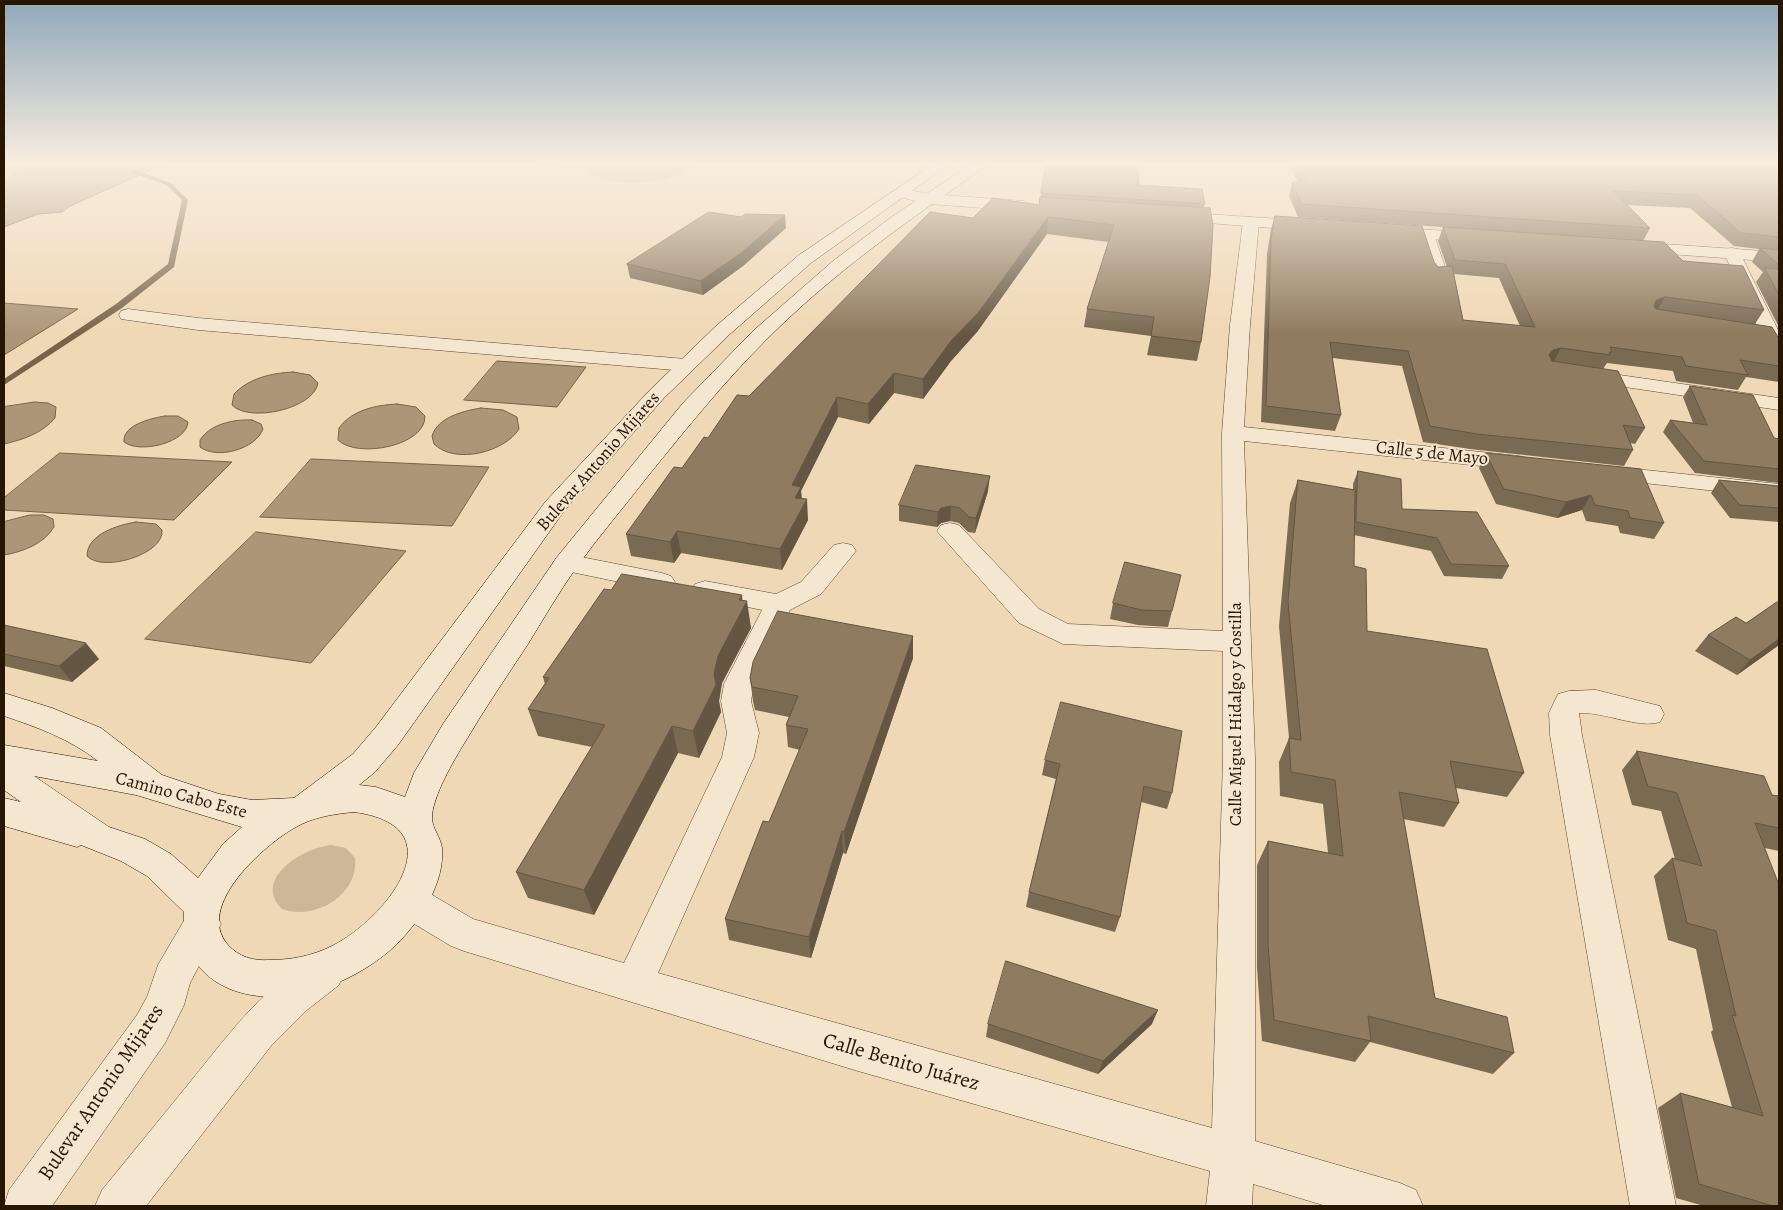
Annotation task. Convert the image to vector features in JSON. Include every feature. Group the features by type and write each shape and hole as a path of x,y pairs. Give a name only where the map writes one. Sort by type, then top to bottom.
{"street":[{"name":"Bulevar Antonio Mijares","path":"25,1206 151,1029 164,1005 172,978 203,916 223,868 244,845 270,825 302,809 364,764 387,736 556,506 620,433 686,365 749,306 805,259 859,221"},
{"name":"Bulevar Antonio Mijares","path":"414,821 426,782 454,732 566,563 604,515 691,408 760,335 839,265 896,221"},
{"path":"1243,221 1329,228"},
{"name":"Calle Miguel Hidalgo y Costilla","path":"1229,1206 1233,1156 1238,758 1233,433 1240,325 1251,222"},
{"path":"1368,230 1495,239"},
{"path":"1426,235 1439,275"},
{"path":"1614,246 1779,257"},
{"path":"1732,253 1775,344"},
{"path":"128,315 198,324 686,365"},
{"path":"1752,333 1775,344"},
{"path":"1563,373 1779,404"},
{"name":"Calle 5 de Mayo","path":"1233,433 1541,466"},
{"path":"1590,471 1779,491"},
{"path":"556,506 604,515"},
{"path":"950,531 1029,616 1063,634 1237,642"},
{"path":"633,985 738,757 743,733 736,701 739,684 779,604 811,588 844,551"},
{"path":"566,563 779,604"},
{"path":"1649,714 1596,701 1569,702 1564,713 1568,745 1654,1206"},
{"path":"4,705 40,716 90,737 153,786"},
{"name":"Camino Cabo Este","path":"4,758 153,786 242,814 267,816 302,809"},
{"path":"4,773 98,838"},
{"path":"118,1206 257,1032 293,997 337,963 366,946 390,924 409,901 420,878 424,857 422,837 414,821 396,806 369,798 338,799 302,809"},
{"path":"4,812 98,838 148,858 203,916 203,936 213,956 221,964 243,976 287,979 337,963"},
{"name":"Calle Benito Juárez","path":"409,901 464,934 868,1054 1233,1156 1400,1206"}],"shaded area":[{"path":"4,221 18,221 4,227"},
{"path":"4,303 78,309 4,355"},
{"path":"497,361 586,367 557,407 464,400"},
{"path":"293,372 310,375 318,383 314,392 294,406 266,413 252,413 240,410 232,405 234,394 254,380 269,375"},
{"path":"35,402 48,403 56,407 55,418 44,428 32,435 4,444 4,407"},
{"path":"397,404 416,407 425,416 422,426 414,435 403,442 374,449 347,446 338,440 339,428 351,417 373,407"},
{"path":"481,408 503,410 517,417 519,429 503,444 479,453 454,454 434,444 432,436 435,429 445,420 459,413"},
{"path":"165,416 178,416 188,422 186,429 180,436 171,441 151,446 140,447 124,442 128,431 139,423"},
{"path":"238,420 252,420 261,424 263,429 253,442 244,447 226,452 216,452 207,451 200,447 200,440 216,426"},
{"path":"60,453 232,462 174,520 4,510 4,498"},
{"path":"311,459 489,467 452,526 260,517"},
{"path":"30,515 44,515 53,519 54,527 39,543 18,552 4,555 4,522"},
{"path":"136,522 156,524 162,530 160,539 154,547 144,553 119,562 95,561 87,556 88,548 98,536 121,525"},
{"path":"256,532 406,551 311,663 145,639"},
{"path":"331,845 346,848 355,858 354,871 350,883 342,894 321,908 295,912 282,909 274,898 273,887 277,876 295,859 307,852"}],"building":[{"path":"694,221 778,221 741,253 701,281 627,264"},
{"path":"921,221 1045,221 978,313 951,341 923,379 894,373 868,404 837,397 792,485 801,487 795,498 807,499 780,549 677,531 670,542 626,534 674,467 682,468 704,437 708,438 737,395 749,396"},
{"path":"1085,221 1212,221 1210,277 1201,342 1151,336 1154,317 1087,309 1114,225"},
{"path":"1274,221 1355,221 1422,226 1434,262 1438,267 1452,266 1463,320 1535,327 1505,264 1455,260 1443,227 1664,242 1683,261 1743,266 1764,310 1665,297 1656,300 1654,306 1656,309 1772,327 1779,339 1779,366 1740,360 1748,375 1686,366 1682,357 1610,347 1612,352 1609,352 1610,355 1561,348 1553,350 1549,355 1552,361 1618,371 1645,428 1623,425 1633,450 1477,434 1430,426 1408,351 1330,342 1341,415 1266,406 1271,240"},
{"path":"1555,221 1643,221 1650,228"},
{"path":"1728,221 1779,221 1779,237 1741,233"},
{"path":"1760,248 1779,250 1779,265"},
{"path":"1765,268 1779,269 1779,295"},
{"path":"1690,386 1753,395 1774,438 1779,439 1779,469 1704,461 1670,420 1707,425"},
{"path":"1486,453 1641,469 1664,523 1630,518 1628,511 1595,505 1591,495 1566,502 1504,489"},
{"path":"916,465 990,476 976,518 969,517 960,508 951,506 941,508 938,512 899,505"},
{"path":"1358,471 1401,479 1402,509 1477,512 1509,566 1451,564 1437,538 1356,522"},
{"path":"1298,480 1355,490 1354,566 1366,569 1367,631 1487,649 1524,773 1450,761 1459,803 1399,792 1435,998 1507,1017 1514,1053 1368,1016 1371,1041 1274,1020 1268,945 1268,841 1343,856 1335,780 1291,772 1289,738 1301,740 1288,602"},
{"path":"1719,480 1779,486 1779,508 1740,505"},
{"path":"1125,562 1181,575 1172,611 1142,610 1113,603"},
{"path":"622,574 742,595 739,600 747,601 718,656 714,674 716,685 693,731 672,726 584,890 516,872 605,725 528,709 549,678 543,677 604,589 611,590"},
{"path":"1779,602 1779,639 1750,660 1708,635 1736,617 1746,623"},
{"path":"778,611 913,636 844,832 842,831 809,937 725,919 763,821 769,822 808,729 786,725 798,696 752,687 750,678 753,662"},
{"path":"4,625 86,643 59,666 4,654"},
{"path":"1061,702 1182,731 1172,793 1144,786 1120,917 1029,892 1060,764 1045,760"},
{"path":"1637,751 1764,776 1772,795 1779,796 1779,828 1755,823 1779,885 1779,1206 1773,1206 1699,1184 1680,1093 1763,1116 1732,1015 1736,1016 1716,931 1687,923 1672,858 1702,866 1677,793 1648,786"},
{"path":"1006,961 1158,1010 1103,1061 988,1024"}],"waterway":[{"path":"4,383 119,306 171,265 180,221"}]}
